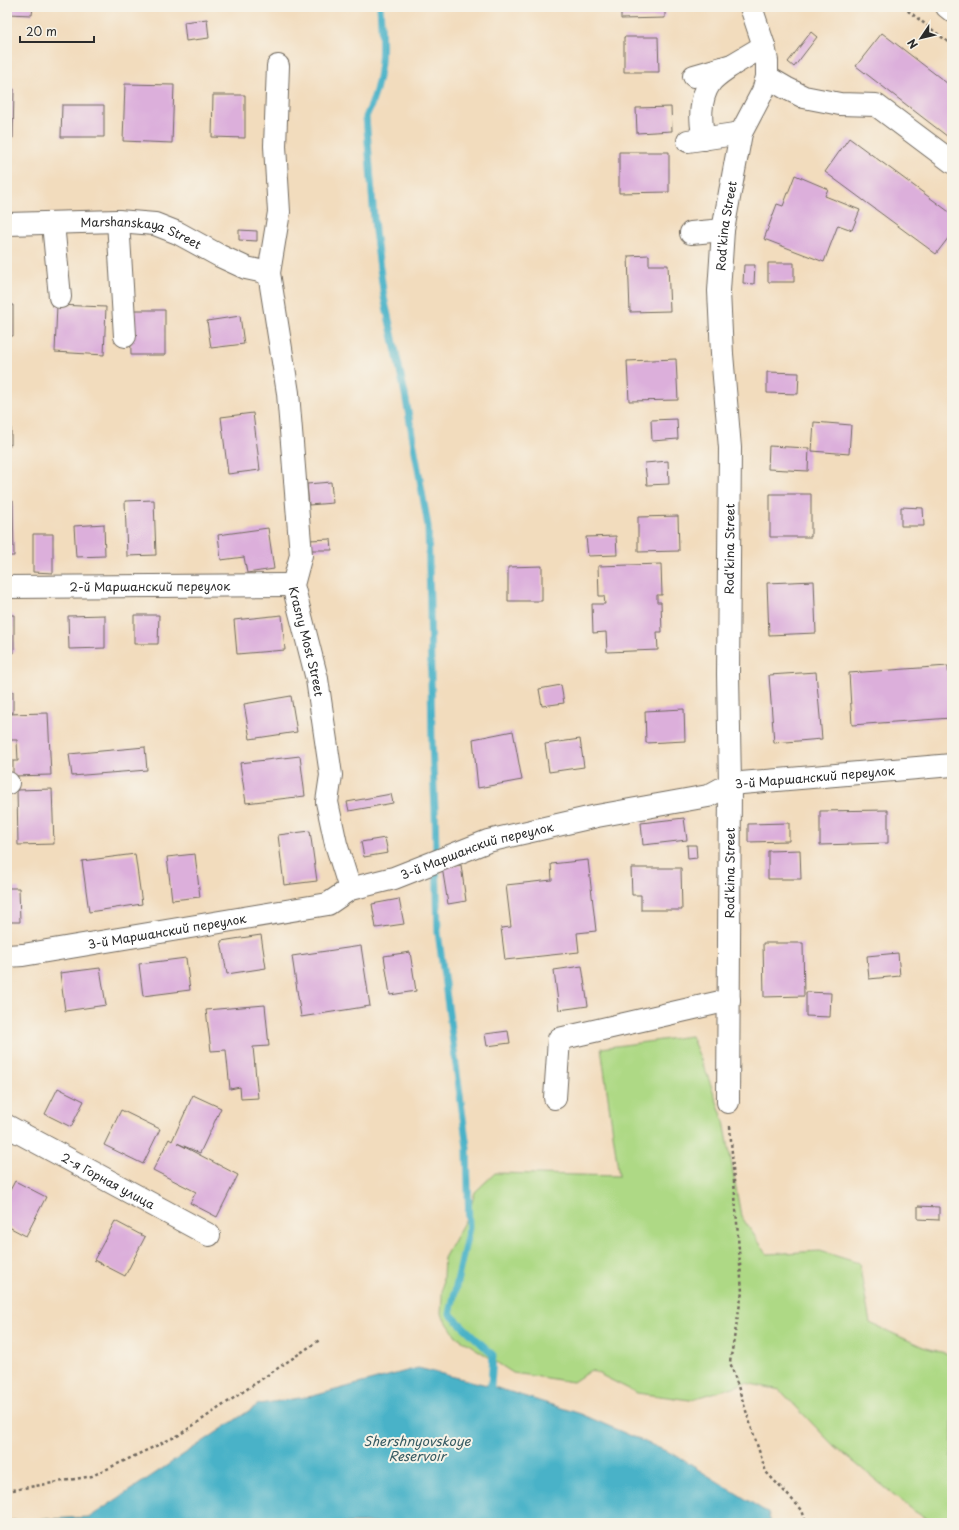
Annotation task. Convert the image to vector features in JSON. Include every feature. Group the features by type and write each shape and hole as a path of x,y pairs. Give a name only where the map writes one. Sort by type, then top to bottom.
{"street":[{"name":"Rod'kina Street","path":"728,1102 730,784 728,674 730,448 722,354 719,291 723,230 741,133 762,91 767,76 767,61 764,46 751,7"},
{"path":"947,7 952,11"},
{"path":"741,133 696,140 700,125 703,99 710,83 732,65 764,46"},
{"path":"694,76 732,65"},
{"name":"Krasny Most Street","path":"278,66 275,146 278,212 269,273 288,393 300,540 301,555 293,585 317,679 331,776 327,802 336,844 350,889"},
{"path":"767,76 786,88 804,96 840,104 876,105 952,162"},
{"path":"118,221 125,336"},
{"name":"Marshanskaya Street","path":"7,224 118,221 155,224 178,233 220,256 246,268 269,273"},
{"path":"53,223 60,297"},
{"path":"691,233 723,230"},
{"name":"2-й Маршанский переулок","path":"7,587 293,585"},
{"name":"3-й Маршанский переулок","path":"7,956 23,955 328,904 350,889 394,878 488,841 597,816 708,796 730,784 952,765"},
{"path":"555,1098 559,1039 729,1000"},
{"name":"2-я Горная улица","path":"7,1126 209,1235"}],"path":[{"path":"903,7 952,44"},
{"path":"728,1102 742,1292 730,1362 766,1472 802,1510 806,1523"},
{"path":"7,1491 92,1476 179,1435 321,1339"}],"green space":[{"path":"691,1036 724,1121 741,1216 767,1254 820,1251 859,1263 870,1323 923,1347 952,1355 952,1523 934,1523 914,1511 834,1446 780,1390 746,1383 690,1400 637,1393 591,1370 573,1382 513,1373 456,1336 441,1314 444,1258 469,1213 475,1192 495,1173 619,1176 601,1048"}],"water":[{"name":"Shershnyovskoye Reservoir","path":"418,1368 491,1386 581,1414 675,1455 768,1513 771,1523 7,1523 7,1521 90,1517 259,1404 313,1396"}],"building":[{"path":"7,7 33,7 32,15 7,14"},
{"path":"621,7 665,7 665,18 621,19"},
{"path":"207,19 209,38 186,41 184,22"},
{"path":"811,32 817,37 794,67 788,62"},
{"path":"882,33 952,87 952,140 856,66"},
{"path":"624,37 658,37 659,72 624,72"},
{"path":"125,84 174,85 172,143 123,141"},
{"path":"7,88 14,89 13,138 7,138"},
{"path":"213,95 245,95 245,138 212,137"},
{"path":"62,105 104,105 104,137 61,137"},
{"path":"671,107 672,131 637,133 636,108"},
{"path":"849,138 952,214 952,233 936,254 825,172"},
{"path":"619,152 669,152 669,192 619,193"},
{"path":"795,175 828,189 825,196 860,210 852,230 838,225 824,262 764,239 777,204 783,206"},
{"path":"239,230 257,231 257,241 239,240"},
{"path":"649,255 649,265 668,265 670,311 630,312 628,256"},
{"path":"768,263 794,263 794,282 768,282"},
{"path":"744,265 755,265 754,284 743,283"},
{"path":"7,305 13,305 13,336 7,336"},
{"path":"57,305 106,307 104,355 55,352"},
{"path":"130,310 165,310 165,355 131,355"},
{"path":"240,316 244,344 211,348 207,321"},
{"path":"676,359 678,400 629,401 627,361"},
{"path":"767,372 799,373 798,394 767,393"},
{"path":"7,404 11,404 11,445 7,444"},
{"path":"253,413 260,470 228,474 221,417"},
{"path":"677,419 678,439 652,441 651,420"},
{"path":"814,422 851,425 849,454 812,451"},
{"path":"769,446 809,448 808,471 768,469"},
{"path":"668,461 669,484 647,485 645,463"},
{"path":"331,482 333,503 309,505 307,484"},
{"path":"770,494 811,494 811,537 770,537"},
{"path":"154,500 156,555 127,556 125,501"},
{"path":"7,501 13,501 14,556 7,556"},
{"path":"901,507 923,508 924,526 901,526"},
{"path":"678,516 679,551 638,552 638,517"},
{"path":"104,524 105,556 76,557 74,526"},
{"path":"268,528 274,569 247,573 244,557 221,560 218,535"},
{"path":"33,534 53,534 53,573 33,572"},
{"path":"616,536 617,555 588,556 586,537"},
{"path":"331,539 332,550 309,550 309,540"},
{"path":"661,564 662,595 657,595 657,602 661,602 662,632 657,632 658,650 607,652 606,632 593,633 592,604 605,604 604,596 599,596 598,566"},
{"path":"542,566 542,601 508,601 508,567"},
{"path":"814,581 816,633 769,635 767,583"},
{"path":"7,615 14,615 14,653 7,653"},
{"path":"105,615 105,648 69,649 68,616"},
{"path":"134,615 159,615 158,644 134,644"},
{"path":"282,615 285,650 237,654 234,620"},
{"path":"948,666 951,718 852,725 849,673"},
{"path":"816,672 822,739 774,743 769,675"},
{"path":"561,685 564,703 542,706 539,689"},
{"path":"7,691 13,691 13,713 7,713"},
{"path":"291,696 297,732 250,739 244,704"},
{"path":"684,709 685,741 646,743 645,711"},
{"path":"48,713 51,775 13,776 13,761 18,761 17,740 7,740 7,714"},
{"path":"513,731 522,780 478,788 473,739"},
{"path":"580,739 584,767 549,772 545,744"},
{"path":"145,747 147,770 72,776 69,754"},
{"path":"300,756 305,796 246,803 240,763"},
{"path":"52,789 54,844 18,845 17,790"},
{"path":"391,794 393,803 349,811 347,802"},
{"path":"888,810 888,843 820,845 820,811"},
{"path":"684,818 687,840 643,845 641,823"},
{"path":"789,823 789,841 748,842 748,824"},
{"path":"310,831 317,881 284,885 278,835"},
{"path":"385,838 388,853 364,857 361,842"},
{"path":"687,845 696,845 697,858 688,859"},
{"path":"800,850 801,879 768,879 768,851"},
{"path":"135,854 142,904 89,912 82,861"},
{"path":"195,854 200,897 172,900 167,857"},
{"path":"588,860 596,931 577,933 579,952 505,960 501,928 511,927 506,885 552,880 551,864"},
{"path":"461,865 466,901 448,904 442,867"},
{"path":"631,868 681,868 682,910 641,910 641,895 632,895"},
{"path":"7,888 19,888 20,922 7,922"},
{"path":"399,899 404,924 376,928 372,904"},
{"path":"261,935 266,968 227,974 221,941"},
{"path":"763,943 803,943 804,996 764,997"},
{"path":"361,946 370,1006 301,1017 292,956"},
{"path":"410,952 416,991 390,995 384,956"},
{"path":"898,953 900,976 869,979 867,956"},
{"path":"186,958 190,990 143,996 139,964"},
{"path":"582,966 588,1006 559,1010 554,970"},
{"path":"100,968 106,1005 65,1011 60,973"},
{"path":"806,992 831,993 830,1017 806,1016"},
{"path":"265,1005 269,1046 253,1047 258,1098 241,1099 240,1087 230,1089 226,1050 211,1051 206,1010"},
{"path":"508,1031 510,1043 487,1046 485,1034"},
{"path":"58,1088 84,1101 71,1127 45,1114"},
{"path":"193,1095 221,1108 200,1153 177,1143 238,1175 217,1217 190,1203 196,1192 153,1170 169,1139 172,1141"},
{"path":"121,1110 160,1129 143,1164 104,1145"},
{"path":"15,1181 46,1197 26,1236 7,1226 7,1196"},
{"path":"918,1206 939,1207 939,1220 918,1219"},
{"path":"115,1221 145,1237 125,1276 94,1260"}],"waterway":[{"path":"380,7 382,36 381,64 376,90 366,117 375,231 384,297 405,394 428,526 432,744 438,932 467,1147 469,1228 450,1314 493,1355 491,1386"}]}
